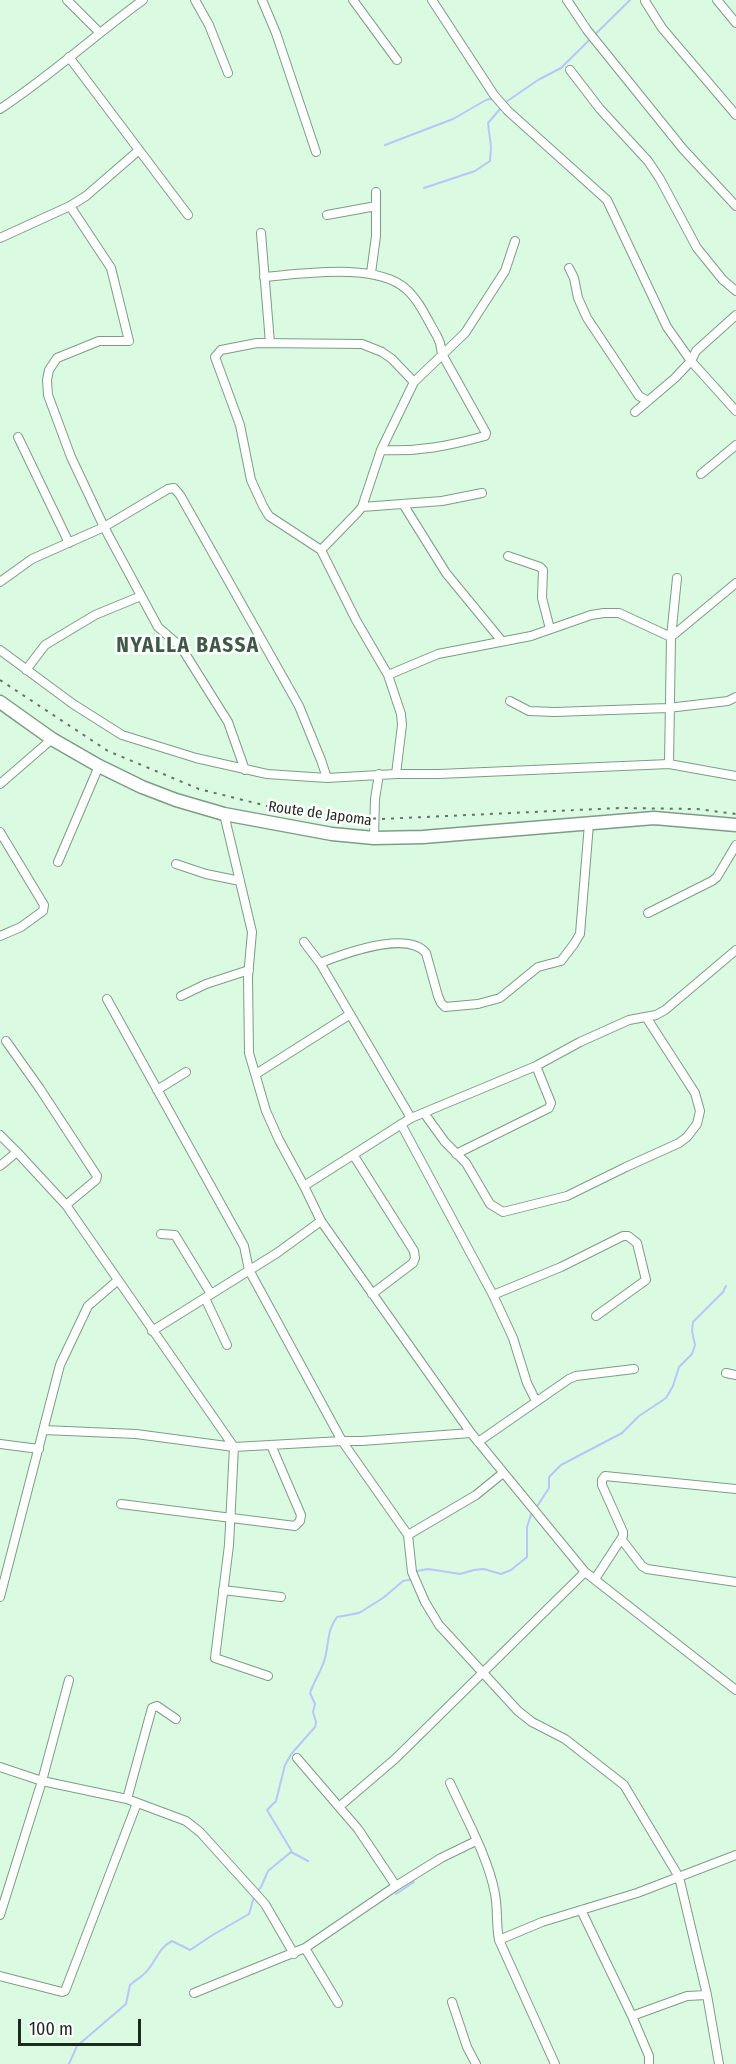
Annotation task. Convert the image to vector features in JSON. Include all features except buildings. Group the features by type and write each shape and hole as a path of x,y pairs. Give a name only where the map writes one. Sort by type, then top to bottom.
{"main road":[{"name":"Route de Japoma","path":"0,702 52,739 99,766 176,800 224,814 332,834 374,838 423,837 654,818 736,825"}],"street":[{"path":"67,0 99,32"},
{"path":"0,109 27,91 142,0"},
{"path":"195,0 210,26 228,73"},
{"path":"262,0 276,33 316,153"},
{"path":"353,0 397,60"},
{"path":"432,0 494,95 508,111 607,200 666,327 691,361 736,411"},
{"path":"567,0 587,30 683,149 736,206"},
{"path":"717,0 736,23"},
{"path":"645,1 662,28 736,115"},
{"path":"69,57 188,215"},
{"path":"570,70 600,109 648,161 697,248 723,280 736,291"},
{"path":"0,238 70,206 86,196 138,151"},
{"path":"371,273 376,236 376,192"},
{"path":"70,206 111,268 129,341 99,341 57,358 52,363 47,380 48,395 63,438 104,527 158,627 181,647 228,722 246,770"},
{"path":"327,215 376,206"},
{"path":"261,234 270,343"},
{"path":"321,550 362,507 381,450 414,382 442,354 458,342 472,323 505,271 515,241"},
{"path":"569,268 574,278 578,298 593,327 639,396 648,401"},
{"path":"264,277 321,273 371,273 400,284 409,291 437,336 442,354 486,433 485,436 445,447 413,451 381,450"},
{"path":"635,412 675,378 691,361 696,351 736,315"},
{"path":"396,774 402,725 401,714 388,675 356,620 321,550 269,516 262,506 251,480 240,425 215,357 221,350 256,343 362,344 392,359 414,382"},
{"path":"18,437 69,543"},
{"path":"701,474 736,445"},
{"path":"0,582 32,559 104,527 168,489 174,488 299,706 327,778"},
{"path":"362,507 450,500 482,493"},
{"path":"403,504 447,573 501,640"},
{"path":"508,556 543,570 542,598 550,629"},
{"path":"669,764 671,637 677,578"},
{"path":"671,637 736,583"},
{"path":"26,670 45,645 95,615 141,596"},
{"path":"388,675 438,654 531,636 591,615 619,613 671,637"},
{"path":"0,650 73,704 122,735 196,758 246,770 287,776 327,778 379,774 439,774 669,764 736,776"},
{"path":"510,701 522,709 539,712 669,708 728,701 736,697"},
{"path":"0,784 52,739"},
{"path":"58,862 99,766"},
{"path":"374,838 375,799 379,774"},
{"path":"224,814 252,932 249,970 249,1053 270,1120 321,1221 471,1433 585,1572 736,1690"},
{"path":"320,963 347,952 375,946 412,944 422,948 426,953 438,996 445,1007 500,999 538,968 561,961 580,934 589,824"},
{"path":"0,832 44,905 43,911 26,924 0,936"},
{"path":"648,913 712,881 717,877 736,845"},
{"path":"176,864 206,874 240,881"},
{"path":"304,942 320,963 349,1016 411,1118"},
{"path":"304,1186 411,1118 536,1065 629,1020 657,1015 736,950"},
{"path":"181,996 206,984 249,970"},
{"path":"107,999 244,1246 249,1270 342,1441 408,1535 412,1572 425,1602 439,1625 518,1712 532,1722 566,1739 624,1785 679,1877 707,1995 719,2064"},
{"path":"256,1074 349,1016"},
{"path":"424,1113 445,1142 469,1167 490,1204 503,1212 567,1196 679,1143 697,1124 700,1112 691,1086 646,1017"},
{"path":"6,1041 47,1098 97,1176 96,1180 66,1205"},
{"path":"456,1154 549,1108 550,1103 536,1065"},
{"path":"158,1090 186,1072"},
{"path":"400,1124 493,1295 513,1338 527,1383 536,1401"},
{"path":"0,1135 66,1205 234,1447 231,1517 215,1658 268,1676"},
{"path":"0,1166 17,1152"},
{"path":"354,1156 414,1251 415,1258 413,1263 372,1294"},
{"path":"152,1331 277,1253 321,1221"},
{"path":"161,1234 175,1235 208,1296 227,1345"},
{"path":"493,1295 561,1267 623,1236 628,1236 637,1243 645,1280 596,1316"},
{"path":"0,1597 60,1365 88,1306 117,1281"},
{"path":"478,1442 556,1387 576,1376 634,1369"},
{"path":"726,1373 736,1375"},
{"path":"44,1430 136,1434 234,1447 362,1442 471,1433"},
{"path":"0,1444 39,1449"},
{"path":"121,1504 295,1526 300,1521 301,1515 271,1445"},
{"path":"408,1535 476,1494 503,1473"},
{"path":"595,1579 622,1540 623,1532 602,1485 605,1476 736,1488"},
{"path":"622,1540 642,1566 647,1569 736,1582"},
{"path":"340,1806 396,1759 585,1572"},
{"path":"223,1590 281,1597"},
{"path":"0,1915 42,1781 69,1680"},
{"path":"127,1799 152,1708 157,1707 176,1719"},
{"path":"297,1758 358,1829 396,1886"},
{"path":"0,1767 42,1781 127,1799 186,1821 200,1832 265,1904 294,1954"},
{"path":"450,1783 476,1840 495,1895 496,1928 499,1940 555,2064"},
{"path":"0,1976 65,1991 137,1803"},
{"path":"194,1993 294,1954 396,1886 441,1858 476,1840"},
{"path":"499,1940 542,1922 637,1893 736,1855"},
{"path":"580,1910 632,2016 649,2056 649,2064"},
{"path":"305,1948 338,2002"},
{"path":"632,2016 687,1996 707,1995"},
{"path":"452,2002 476,2064"}],"waterway":[{"path":"424,188 475,171 490,161 488,123 506,102 538,80 561,68 630,0"},
{"path":"385,145 453,119 486,100 495,98"},
{"path":"536,1508 549,1488 549,1477 561,1465 622,1433 639,1416 666,1398 673,1386 679,1367 692,1354 695,1345 693,1322 723,1292 726,1286"},
{"path":"416,1574 417,1571 428,1569 460,1574 484,1569 501,1574 511,1570 527,1557 527,1527 532,1512"},
{"path":"308,1861 291,1852 267,1810 276,1801 285,1765 292,1753 315,1727 313,1712 315,1704 310,1693 324,1662 331,1627 337,1617 359,1613 383,1598 403,1581 413,1579"},
{"path":"257,1892 268,1871 291,1852"},
{"path":"396,1894 414,1882"},
{"path":"69,2064 77,2046 126,2004 130,1985 146,1972 163,1947 172,1941 190,1950 249,1914 254,1897"}],"railway":[{"path":"0,680 108,751 199,789 291,812 381,819 620,808 697,809 736,814"}],"district":[{"name":"NYALLA BASSA","path":"188,646"}]}
